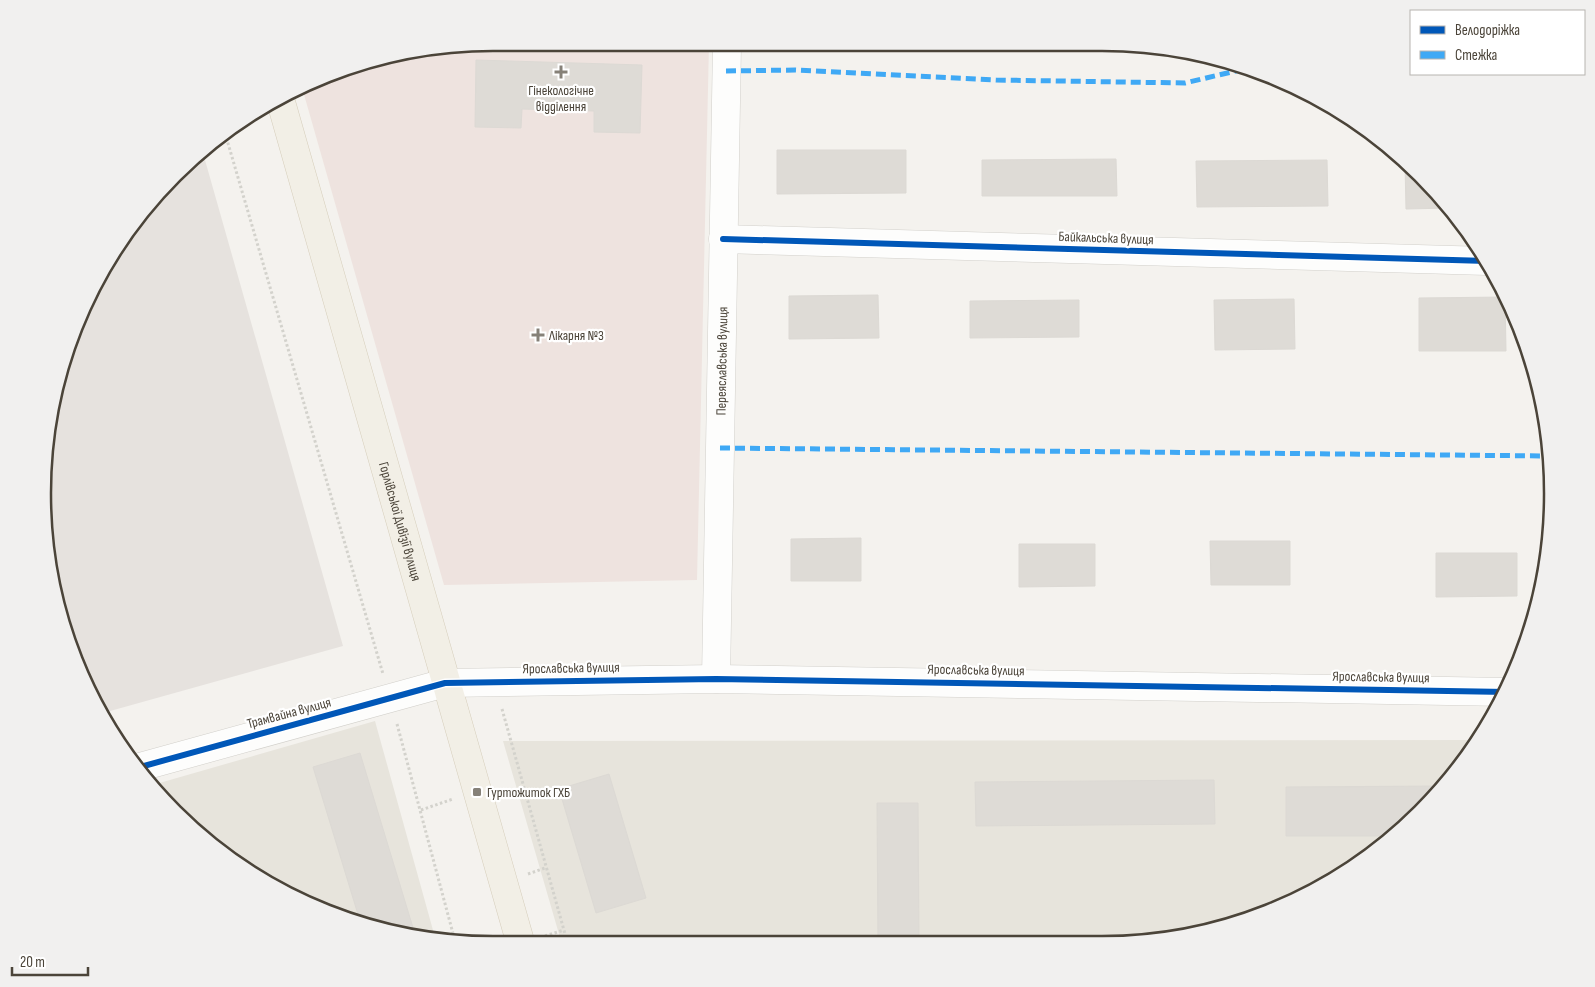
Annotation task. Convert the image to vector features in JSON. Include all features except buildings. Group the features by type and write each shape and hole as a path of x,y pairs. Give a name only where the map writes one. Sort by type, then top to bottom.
{"main road":[{"name":"Горлівської Дивізії вулиця","path":"282,106 519,936"}],"street":[{"name":"Переяславська вулиця","path":"716,679 727,51"},
{"name":"Байкальська вулиця","path":"723,239 1477,261"},
{"name":"Ярославська вулиця","path":"445,683 716,679 1496,692"},
{"name":"Трамвайна вулиця","path":"145,766 445,683"}],"path":[{"path":"226,141 389,698 453,934"},
{"path":"495,682 566,936"},
{"path":"421,810 477,792"}],"shaded area":[{"name":"Лікарня №3","path":"494,51 709,51 697,580 444,585 304,94 324,85 379,66 436,55"},
{"path":"205,159 343,646 109,711 85,663 66,608 55,551 51,494 55,436 66,379 85,324 111,272 126,248 161,202"},
{"path":"375,721 433,932 379,921 351,912 324,902 272,876 224,844 202,826 159,783"},
{"path":"1468,740 1434,785 1393,826 1347,861 1297,890 1271,902 1216,921 1159,932 1102,936 560,936 503,741"}],"marked path":[{"path":"726,71 795,70 996,80 1185,83 1233,72"},
{"path":"720,448 1542,456"}],"cycle path":[{"path":"723,239 1477,261"},
{"path":"145,766 445,683 716,679 1496,692"}],"place":[{"name":"Гінекологічне відділення","path":"561,72"},
{"name":"Лікарня №3","path":"538,335"},
{"name":"Гуртожиток ГХБ","path":"477,792"}]}
